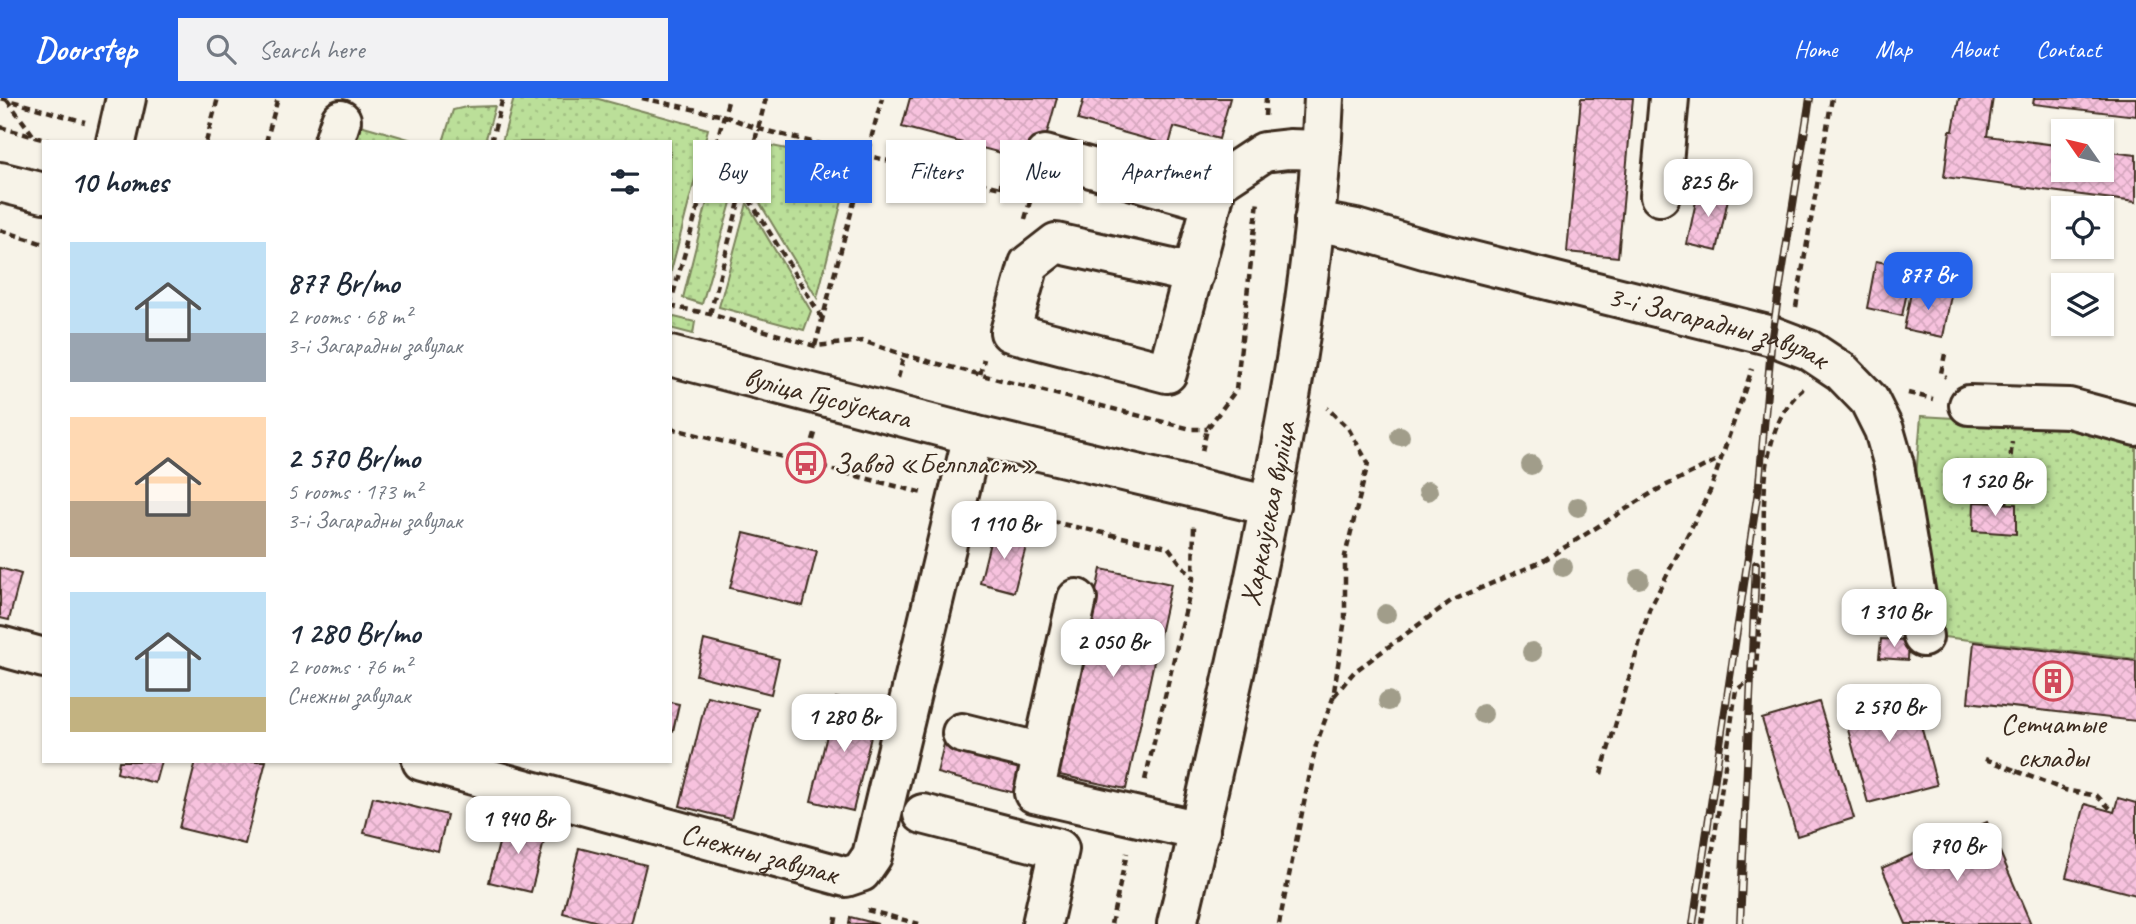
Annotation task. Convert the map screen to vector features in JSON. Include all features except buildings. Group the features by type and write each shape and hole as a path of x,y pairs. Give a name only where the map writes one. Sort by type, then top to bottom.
{"street":[{"name":"Харкаўская вуліца","path":"1177,924 1200,831 1270,506 1290,399 1314,222 1324,98"},
{"path":"1660,196 1669,98"},
{"path":"1233,172 1264,152 1289,149 1321,150"},
{"path":"0,182 42,192"},
{"path":"1194,274 1056,243 1029,264 1010,331 1167,373 1194,274 1212,203"},
{"name":"3-і Загарадны завулак","path":"1314,222 1356,229 1424,249 1772,337 1773,350 1809,350 1842,372 1869,400 1884,430 1894,465 1923,637"},
{"name":"вуліца Гусоўскага","path":"672,357 973,435 1270,506"},
{"path":"1969,405 2069,408 2136,426"},
{"name":"Снежны завулак","path":"429,763 846,877 862,872 873,856 973,435"},
{"path":"1077,599 1034,793 1200,831"},
{"path":"0,646 42,657"},
{"path":"962,733 1043,753"},
{"path":"923,814 1059,849 1042,924"}],"path":[{"path":"207,140 218,98"},
{"path":"267,140 278,98"},
{"path":"492,140 503,98"},
{"path":"642,98 724,116 759,129 803,140"},
{"path":"672,299 729,98"},
{"path":"756,140 766,98"},
{"path":"871,140 882,98"},
{"path":"672,306 710,314 814,346 863,341 980,375 1191,429 1206,429 1236,390 1264,152 1266,98"},
{"path":"1601,774 1649,610 1710,491 1721,458 1773,350 1832,98"},
{"path":"4,99 120,124"},
{"path":"4,99 33,136"},
{"path":"0,127 45,140"},
{"path":"872,157 1000,188"},
{"path":"710,314 739,203"},
{"path":"752,203 822,318"},
{"path":"814,346 854,203"},
{"path":"1025,220 1026,203"},
{"path":"0,230 42,243"},
{"path":"980,375 987,349"},
{"path":"1941,373 1945,354"},
{"path":"1702,924 1736,690 1755,677 1763,574 1766,459 1784,411 1793,397 1810,383"},
{"path":"1279,924 1316,745 1333,698 1345,619 1345,555 1368,463 1348,428 1326,407"},
{"path":"2006,504 2015,407"},
{"path":"672,429 958,501 1168,547 1193,579 1111,924"},
{"path":"1333,698 1354,671 1451,601 1541,562 1655,491 1721,458"},
{"path":"1985,759 2065,790 2097,796 2115,812"},
{"path":"2016,771 2023,774"}],"green space":[{"path":"514,98 595,98 708,129 705,140 693,140 693,187 672,267 672,140 503,140"},
{"path":"495,106 486,140 444,140 453,110"},
{"path":"350,122 412,140 346,140"},
{"path":"771,146 785,149 785,203 841,203 817,298 760,203 771,203"},
{"path":"707,203 731,203 702,304 683,298"},
{"path":"747,203 811,311 804,330 719,307"},
{"path":"672,316 695,322 693,334 672,329"},
{"path":"1921,416 2069,425 2136,446 2136,659 1944,637 1915,489"}],"railway":[{"path":"1693,924 1759,484 1772,336 1810,98"},
{"path":"1740,924 1756,564"}],"place":[{"name":"Завод «Белпласт»","path":"806,463"},
{"name":"Сетчатые склады","path":"2053,681"}]}
